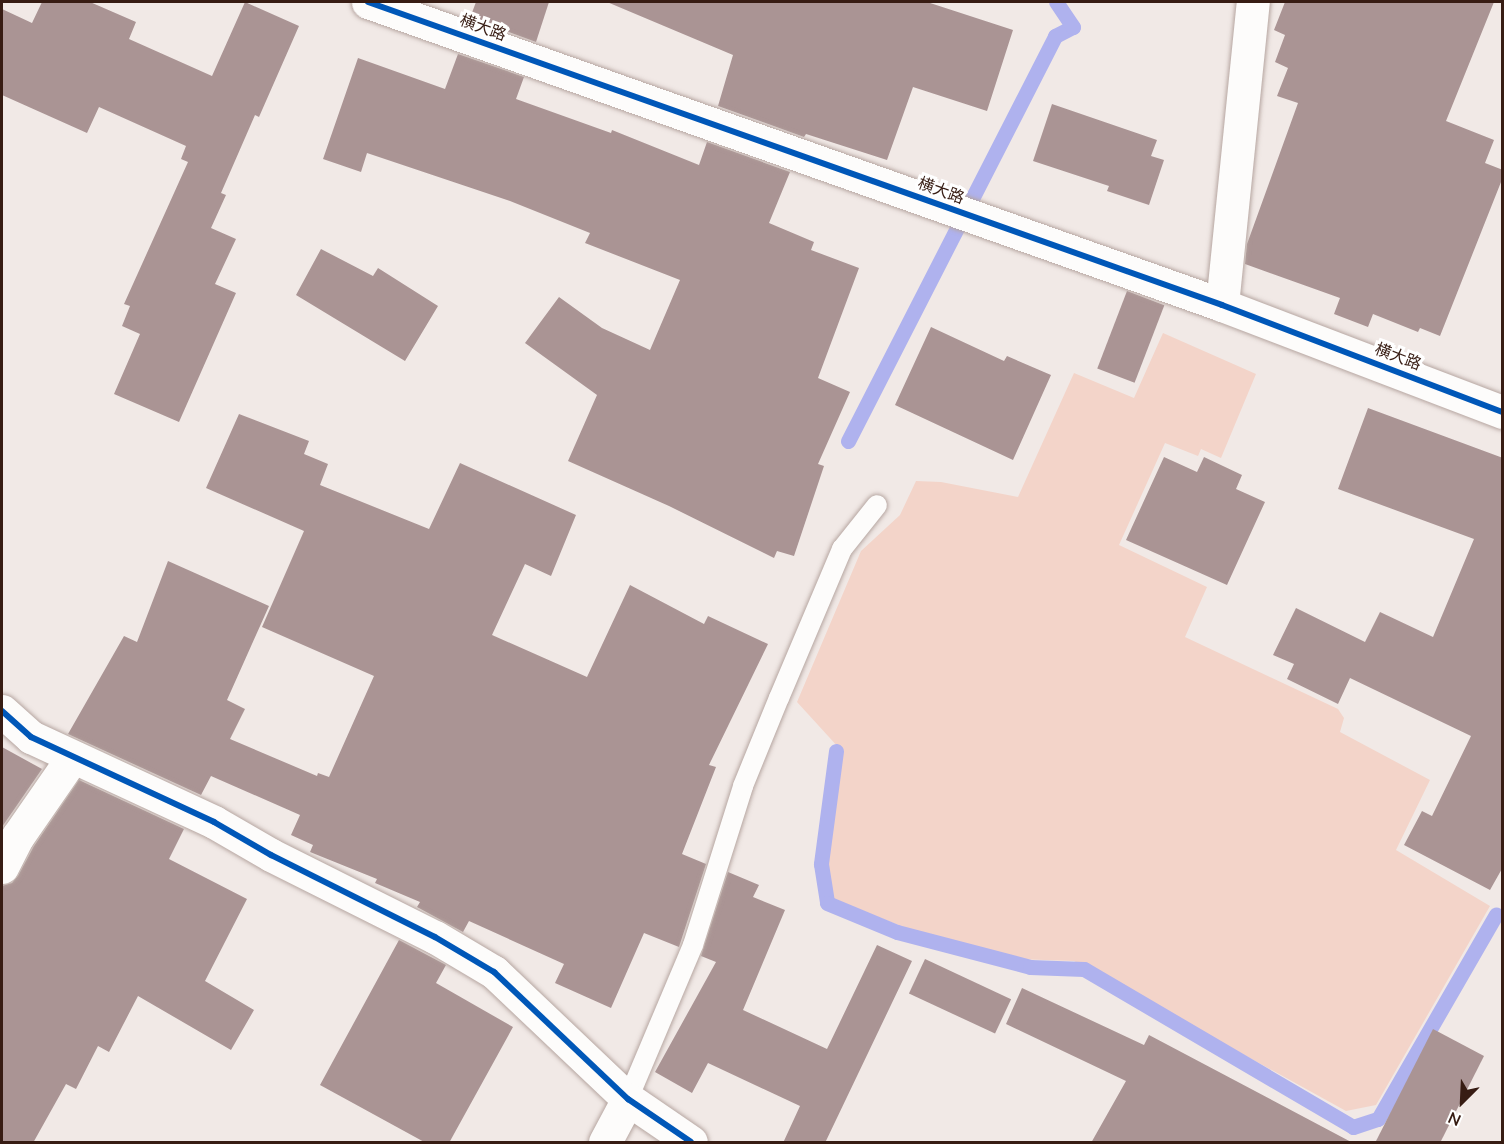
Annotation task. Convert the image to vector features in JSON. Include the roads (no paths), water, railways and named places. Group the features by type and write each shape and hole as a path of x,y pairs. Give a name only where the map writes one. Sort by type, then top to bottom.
{"street":[{"name":"横大路","path":"368,2 1222,305 1503,412"},
{"path":"1222,305 1253,2"},
{"path":"2,711 31,737 214,822 271,855 435,937 494,972 628,1099 691,1143"},
{"path":"2,867 18,836 72,758"},
{"path":"605,1143 628,1099"}],"lane":[{"path":"628,1099 693,945 743,786 779,698 842,549 877,505"}],"waterway":[{"path":"848,441 1055,36 1073,27 1056,2"},
{"path":"836,751 821,864 827,903 897,932 1030,967 1084,969 1353,1127 1378,1119 1496,915"}]}
